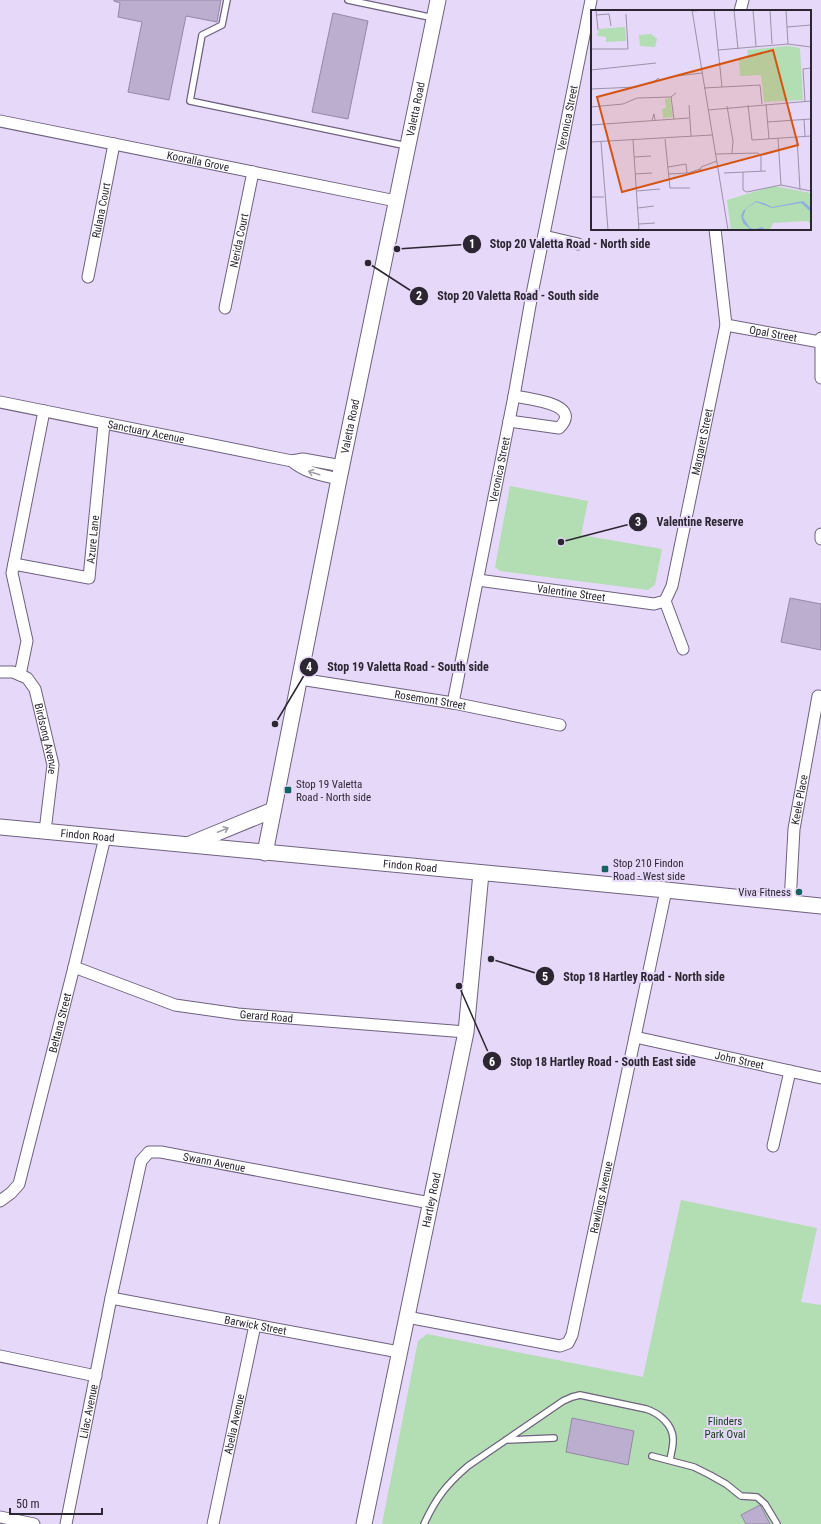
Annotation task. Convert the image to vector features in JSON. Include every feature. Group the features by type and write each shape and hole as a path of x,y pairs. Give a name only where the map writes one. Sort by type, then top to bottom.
{"street":[{"name":"Valetta Road","path":"265,853 396,201 438,0"},
{"name":"Veronica Street","path":"453,702 591,0"},
{"path":"740,10 743,0"},
{"name":"Kooralla Grove","path":"0,121 396,201"},
{"name":"Rulana Court","path":"88,277 114,144"},
{"name":"Nerida Court","path":"226,308 253,172"},
{"name":"Margaret Street","path":"665,601 672,586 726,325 714,230"},
{"path":"544,236 578,244"},
{"name":"Opal Street","path":"726,325 820,340"},
{"path":"820,340 821,378"},
{"path":"509,421 559,428 565,423 566,415 563,409 556,405 514,396"},
{"name":"Sanctuary Acenue","path":"0,402 292,461 300,468 315,474 341,473"},
{"path":"0,672 13,672 20,675 27,641 12,573 44,411"},
{"name":"Azure Lane","path":"14,564 89,578 104,424"},
{"path":"821,534 821,539"},
{"name":"Valentine Street","path":"478,580 654,604 665,601"},
{"path":"665,601 683,649"},
{"name":"Birdsong Avenue","path":"20,675 27,678 34,689 53,765 45,831"},
{"name":"Rosemont Street","path":"300,678 453,702 560,725"},
{"name":"Keele Place","path":"790,903 794,829 818,696"},
{"path":"187,845 273,810"},
{"name":"Findon Road","path":"0,827 821,906"},
{"name":"Beltana Street","path":"0,1201 11,1193 19,1184 105,837"},
{"name":"Hartley Road","path":"364,1524 466,1032 480,873"},
{"name":"Rawlings Avenue","path":"407,1317 560,1346 568,1343 574,1327 666,890"},
{"name":"Gerard Road","path":"74,967 175,1005 238,1014 466,1032"},
{"name":"John Street","path":"635,1037 821,1078"},
{"path":"773,1146 790,1071"},
{"name":"Swann Avenue","path":"112,1298 141,1161 149,1152 161,1152 430,1203"},
{"name":"Barwick Street","path":"112,1298 399,1352"},
{"name":"Lilac Avenue","path":"66,1524 112,1298"},
{"name":"Abelia Avenue","path":"213,1524 255,1325"},
{"path":"0,1356 96,1376"},
{"path":"0,1517 34,1524"}],"lane":[{"path":"227,0 222,25 202,35 190,101 408,146"},
{"path":"348,0 434,18"},
{"path":"424,1524 436,1499 446,1486 468,1466 563,1401 572,1397 580,1396 646,1408 656,1412 670,1427 674,1439 670,1460"},
{"path":"506,1440 554,1438"},
{"path":"652,1456 694,1467 710,1474 741,1496 757,1497 765,1504 776,1524"}],"green space":[{"path":"510,486 588,501 581,535 662,549 655,585 648,590 500,571 495,567"},
{"name":"Flinders Park Oval","path":"681,1200 817,1228 801,1302 821,1305 821,1524 382,1524 418,1341 427,1334 643,1377"}],"building":[{"path":"114,0 221,0 217,22 186,16 169,100 128,92 142,22 118,17 120,3"},
{"path":"333,13 368,21 348,119 312,112"},
{"path":"790,598 821,604 821,650 781,642"},
{"path":"572,1418 634,1431 628,1465 566,1452"},
{"path":"760,1505 770,1524 746,1524 741,1515"}],"place":[{"name":"Stop 20 Valetta Road - North side","path":"397,249"},
{"name":"Stop 20 Valetta Road - South side","path":"368,263"},
{"name":"Valentine Reserve","path":"561,542"},
{"name":"Stop 19 Valetta Road - South side","path":"275,724"},
{"name":"Stop 19 Valetta Road - North side","path":"288,790"},
{"name":"Stop 210 Findon Road - West side","path":"605,869"},
{"name":"Viva Fitness","path":"799,892"},
{"name":"Stop 18 Hartley Road - North side","path":"491,959"},
{"name":"Stop 18 Hartley Road - South East side","path":"459,986"}]}
